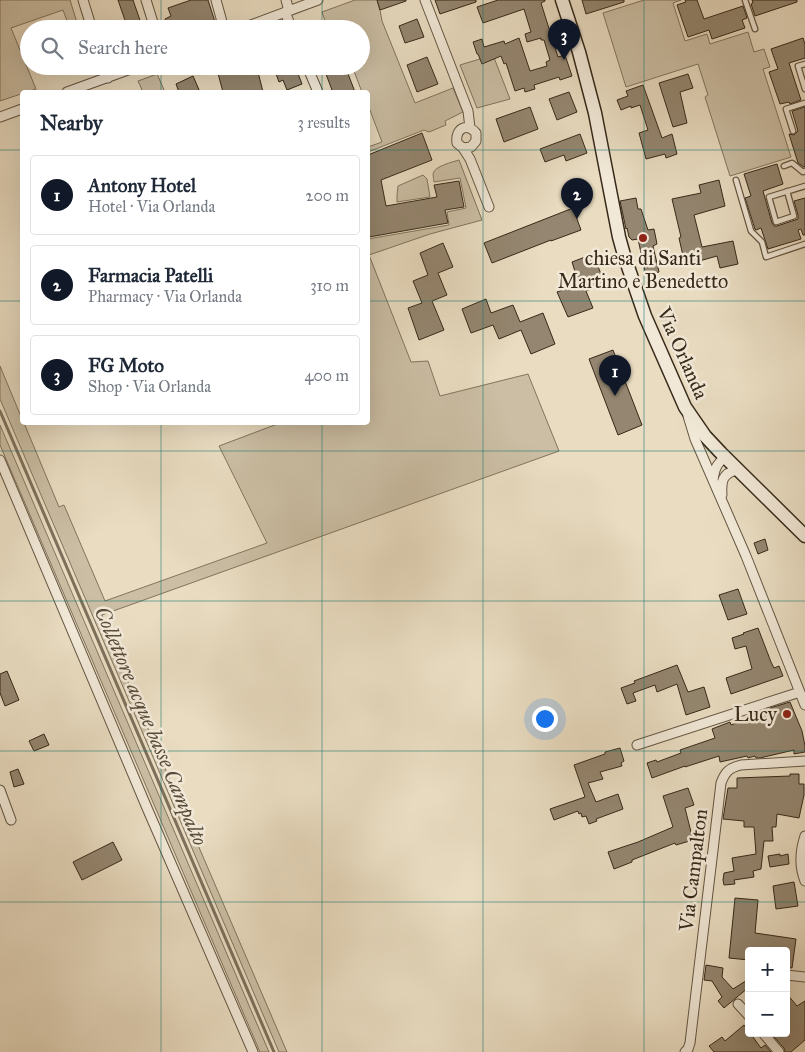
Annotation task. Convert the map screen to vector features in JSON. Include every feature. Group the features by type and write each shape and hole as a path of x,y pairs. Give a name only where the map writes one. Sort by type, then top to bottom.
{"main road":[{"name":"Via Orlanda","path":"562,0 579,52 595,113 624,255 645,316 685,407 705,436 805,536"}],"street":[{"path":"83,0 89,20"},
{"path":"146,0 152,20"},
{"path":"216,0 222,20"},
{"path":"286,0 289,20"},
{"path":"265,20 318,0"},
{"path":"424,0 468,111 470,128 476,133 476,141 471,147 464,148"},
{"path":"73,90 116,75"},
{"path":"311,75 317,90"},
{"path":"0,117 20,110"},
{"path":"470,128 462,129 457,135 457,143 464,148 470,159 489,207"},
{"path":"685,407 695,439 726,510 805,706"},
{"path":"713,481 714,470 717,464 725,457"},
{"path":"0,460 253,1052"},
{"path":"726,510 722,494 722,483 730,471 737,470"},
{"path":"637,745 800,692"},
{"name":"Via Campalton","path":"685,1052 690,1043 723,776 728,770 741,765 805,761"},
{"path":"0,790 11,820"},
{"path":"805,836 800,856 805,881"},
{"path":"790,975 805,977"},
{"path":"738,1004 745,1012"},
{"path":"766,1037 779,1052"}],"lane":[{"path":"745,0 754,29"},
{"path":"805,64 798,66 805,89"},
{"path":"793,131 786,109 805,103"},
{"path":"784,166 792,163 803,172 805,171"},
{"path":"736,180 751,231 762,242 766,257 805,244"},
{"path":"787,192 794,216 776,222 769,197 805,186"}],"shaded area":[{"path":"0,0 70,0 76,20 67,20 63,10 34,20 20,20 20,25 11,28 20,50 20,75 30,75 36,89 20,90 20,94 0,101"},
{"path":"355,0 377,0 382,21 415,103 453,88 463,112 445,121 446,125 429,132 424,130 370,151 370,146 382,142 370,110 370,90 361,90 355,75 370,75 370,20 325,20 322,12"},
{"path":"644,0 681,0 673,3 685,41 707,34 710,44 748,32 754,52 764,49 770,67 763,69 791,157 730,176 705,97 708,95 698,64 626,87 603,13"},
{"path":"493,55 510,99 477,108 460,65"},
{"path":"157,75 164,90 142,90 138,81"},
{"path":"459,160 482,220 430,234 370,255 370,239 449,225 447,212 466,208 460,178 434,182 434,171 448,163"},
{"path":"423,175 427,179 430,197 397,202 398,186"},
{"path":"370,258 411,362 428,361 440,396 528,374 559,451 102,615 106,623 103,624 287,1052 279,1052 0,399 0,366 20,414 20,425 25,425 59,507 64,505 105,601 267,543 219,446 275,425 370,425"},
{"path":"0,425 269,1052 260,1052 0,445"}],"building":[{"path":"118,0 133,0 140,20 125,20"},
{"path":"191,0 208,0 214,20 165,20 171,16 168,8"},
{"path":"377,0 406,0 406,1 380,10"},
{"path":"435,0 476,0 476,2 440,14"},
{"path":"498,0 545,0 541,3 558,57 565,55 572,76 560,80 559,77 534,85 535,89 525,92 524,88 515,91 506,63 504,64 501,56 482,64 473,42 482,39 484,47 504,41 505,44 519,38 530,71 547,66 546,62 550,60 544,40 541,40 541,38 527,42 525,34 531,32 524,9 483,23 477,7"},
{"path":"582,0 624,0 624,2 586,14"},
{"path":"685,0 697,0 704,19 743,6 747,18 742,20 745,28 712,39 709,30 688,37 677,5 686,2"},
{"path":"752,0 797,0 797,2 755,16 751,4 753,3"},
{"path":"417,19 424,37 405,43 399,26"},
{"path":"803,38 805,58 789,63 801,100 790,104 789,102 780,104 769,72 778,69 771,49"},
{"path":"427,57 438,84 417,92 407,65"},
{"path":"688,74 693,88 680,92 687,123 673,127 659,83"},
{"path":"218,75 258,75 262,90 222,90"},
{"path":"276,75 298,75 302,84 287,90 283,80 279,82"},
{"path":"326,75 348,75 354,90 332,90"},
{"path":"193,76 199,90 178,90 176,84"},
{"path":"643,85 662,138 672,134 677,154 666,158 665,154 646,159 639,133 648,130 640,105 621,110 617,100 628,96 626,91"},
{"path":"569,92 577,112 557,120 549,99"},
{"path":"530,107 538,129 504,142 496,119"},
{"path":"805,107 804,167 798,163 789,134 794,135 798,131 792,111"},
{"path":"422,133 432,160 381,180 386,206 437,197 434,185 459,181 464,207 445,210 448,223 370,237 370,154"},
{"path":"580,134 587,153 566,161 564,155 545,162 540,149"},
{"path":"777,164 783,184 763,191 772,223 774,226 777,226 798,219 794,201 805,198 805,235 803,235 801,229 798,230 801,239 768,249 761,228 755,229 745,198 751,196 744,174"},
{"path":"719,180 725,206 694,215 702,247 733,241 738,264 720,268 717,256 685,265 672,199 701,193 699,185"},
{"name":"chiesa di Santi Martino e Benedetto","path":"636,198 638,209 641,209 648,230 654,229 657,244 653,246 659,272 646,276 638,239 632,240 629,237 620,201"},
{"path":"573,208 581,230 492,263 484,243"},
{"path":"443,243 453,267 438,273 447,295 432,301 444,330 419,340 408,308 422,303 413,281 428,275 420,253"},
{"path":"593,254 605,284 586,291 593,308 568,317 557,292 579,284 572,262"},
{"path":"486,299 491,313 513,305 520,322 543,313 555,344 531,354 521,330 499,339 493,325 471,333 462,309"},
{"path":"613,350 642,425 618,435 589,359"},
{"path":"765,539 768,550 758,554 754,543"},
{"path":"738,589 747,614 728,620 719,595"},
{"path":"758,628 774,668 779,666 783,676 731,694 726,678 752,669 746,646 735,649 732,638"},
{"path":"677,665 688,692 704,687 710,707 686,715 677,684 657,692 655,685 633,693 636,701 627,704 621,688 635,683 634,681"},
{"path":"7,671 19,700 5,706 0,693 0,674"},
{"path":"790,702 802,731 805,752 794,754 794,750 760,758 755,756 748,758 747,756 720,762 719,756 652,778 647,763 656,760 657,762 681,753 680,750 715,738 712,729 730,722 731,725 771,712 770,708"},
{"path":"44,734 49,745 34,751 29,741"},
{"path":"620,748 624,761 621,763 622,766 600,772 603,779 588,783 596,802 618,794 623,809 596,819 597,821 589,824 586,816 582,817 578,811 554,820 550,809 585,797 574,765"},
{"path":"18,769 24,784 14,787 10,772"},
{"path":"790,774 799,774 799,784 804,784 804,795 799,818 777,814 776,827 772,827 773,841 764,841 761,869 753,871 754,877 734,880 735,884 724,885 724,873 734,871 732,858 756,854 754,827 744,827 744,821 723,819 728,788 737,788 737,778 790,776"},
{"path":"688,788 694,805 685,808 693,840 676,845 675,843 614,869 608,852 673,827 663,796"},
{"path":"113,842 122,860 82,880 73,862"},
{"path":"780,854 780,856 788,854 789,864 770,867 768,856"},
{"path":"794,882 798,906 776,909 773,886"},
{"path":"735,898 758,900 755,933 796,939 792,968 790,968 790,947 745,947 745,960 729,958"},
{"path":"706,965 723,968 722,977 733,989 745,982 745,990 724,1008 718,1001 722,997 712,981 704,980"},
{"path":"790,998 797,1006 805,1001 805,1040 791,1052 785,1052 784,1048 774,1037 790,1037"},
{"path":"744,1025 745,1037 753,1037 761,1048 765,1045 771,1052 714,1052 709,1046 722,1037 725,1041"}],"waterway":[{"name":"Collettore acque basse Campalto","path":"0,411 274,1052"}],"place":[{"name":"FG Moto","path":"564,60"},
{"name":"Farmacia Patelli","path":"577,219"},
{"name":"chiesa di Santi Martino e Benedetto","path":"643,238"},
{"name":"Antony Hotel","path":"615,396"},
{"name":"Lucy","path":"787,714"}]}
